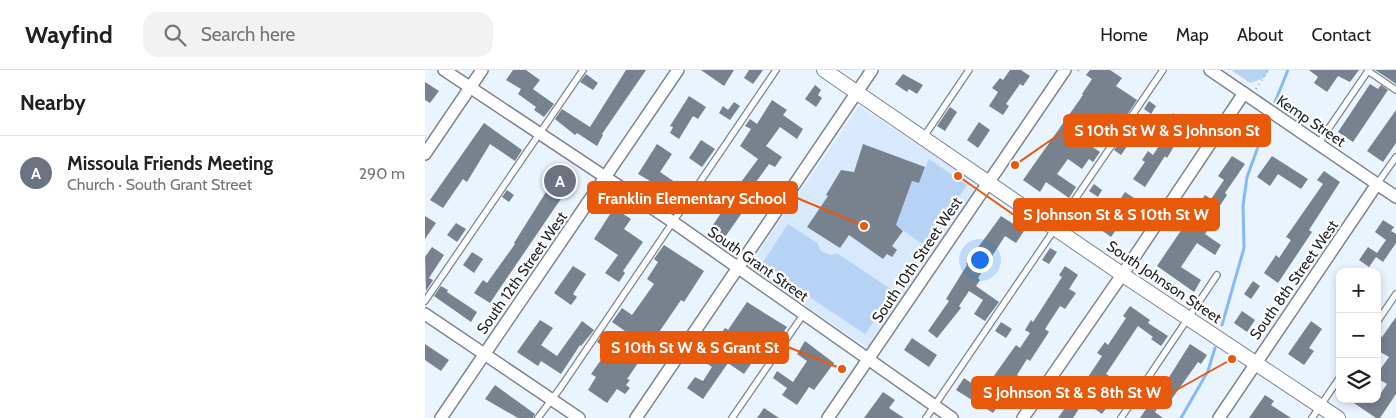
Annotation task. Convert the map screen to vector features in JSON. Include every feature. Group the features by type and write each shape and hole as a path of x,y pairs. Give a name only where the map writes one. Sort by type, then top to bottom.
{"street":[{"name":"South Grant Street","path":"444,70 673,222 952,418"},
{"path":"425,154 482,70"},
{"name":"South 12th Street West","path":"441,418 678,70"},
{"name":"South Johnson Street","path":"824,70 989,181 1123,275 1255,362 1316,412 1338,418"},
{"path":"636,418 873,70"},
{"name":"South 10th Street West","path":"828,418 1065,70"},
{"name":"Kemp Street","path":"1210,70 1249,92 1318,144 1396,197"},
{"path":"1023,418 1249,92"},
{"name":"South 8th Street West","path":"1219,418 1255,362 1377,184"},
{"path":"425,314 579,418"}],"lane":[{"path":"425,301 583,70"},
{"path":"538,418 776,70"},
{"path":"923,138 969,70"},
{"path":"926,418 1163,70"},
{"path":"1318,144 1368,71 1396,90"},
{"path":"1377,184 1396,157"},
{"path":"1121,418 1217,275"},
{"path":"1381,316 1396,294"},
{"path":"732,418 803,315"},
{"path":"1316,412 1336,383"}],"path":[{"path":"1249,92 1268,70"}],"shaded area":[{"path":"1231,70 1269,70 1264,78 1250,83"},
{"path":"859,106 980,185 868,348 748,267"},
{"path":"929,159 967,185 925,246 896,225 912,181 919,183"},
{"path":"788,224 817,243 821,251 831,255 837,253 895,292 865,334 761,265"}],"building":[{"path":"513,70 526,70 540,80 533,89 554,104 544,117 534,110 536,107 518,94 521,89 506,80"},
{"path":"626,70 646,70 602,134 597,146 577,133 575,135 555,119 562,109 590,127"},
{"path":"701,70 734,70 724,86"},
{"path":"749,70 763,70 753,84 744,78"},
{"path":"1010,70 1021,70 1030,76 1023,86 1020,84 1006,104 1009,106 1003,115 989,106 998,92 992,88 1000,78 1003,80"},
{"path":"1090,70 1110,70 1122,78 1116,86 1137,100 1112,137 1091,123 1081,139 1100,152 1093,162 1089,159 1082,169 1068,159 1057,174 1076,187 1069,198 1046,182 1040,192 1023,180 1083,95 1092,79 1086,75"},
{"path":"1309,70 1359,70 1350,82 1338,76 1327,92 1314,83 1318,77"},
{"path":"1375,70 1396,70 1396,84 1386,77"},
{"path":"586,74 598,83 593,90 580,82"},
{"path":"903,74 923,85 917,94 909,89 907,92 895,84"},
{"path":"425,82 439,91 430,103 425,100"},
{"path":"1370,84 1378,89 1381,85 1388,90 1353,142 1338,132"},
{"path":"815,85 821,90 818,95 822,98 816,107 805,99"},
{"path":"689,96 706,107 698,119 693,116 679,139 670,133 673,127 670,126"},
{"path":"772,100 787,110 783,115 803,129 797,139 780,127 766,146 782,157 775,167 769,164 756,182 761,186 725,237 711,228 729,201 722,196 727,189 733,193 758,159 740,146 751,129 745,126 750,119 757,124"},
{"path":"1149,101 1156,106 1151,114 1144,109"},
{"path":"734,102 740,106 730,120 719,113 723,106 728,110"},
{"path":"950,107 957,112 945,131 937,126"},
{"path":"1396,110 1396,143 1383,162 1367,151"},
{"path":"1173,113 1188,123 1167,158 1165,156 1145,187 1133,179 1145,162 1142,160 1148,151 1153,155 1170,129 1165,125"},
{"path":"979,122 990,130 978,148 967,140"},
{"path":"484,123 522,150 515,161 490,144 467,182 463,179 443,208 430,200"},
{"path":"701,140 715,149 702,167 689,158"},
{"path":"1121,140 1128,145 1121,155 1114,150"},
{"path":"657,144 672,154 660,172 685,189 679,198 638,174"},
{"path":"863,144 925,167 919,183 912,181 896,225 903,231 892,246 897,250 892,257 887,254 883,259 849,235 840,248 807,227 828,196 826,195 841,170 854,172"},
{"path":"1232,156 1245,164 1225,193 1227,195 1211,219 1214,221 1205,234 1221,245 1215,255 1197,243 1181,267 1201,280 1194,292 1157,266 1205,195 1211,199 1224,180 1218,176"},
{"path":"1272,156 1308,179 1301,189 1278,174 1270,186 1257,177"},
{"path":"556,169 573,181 490,303 474,293 483,280 487,283 515,244 551,184 547,181"},
{"path":"1324,171 1340,182 1309,230 1312,232 1278,283 1264,273 1276,255 1279,258 1291,240 1286,237 1323,184 1317,180"},
{"path":"1094,184 1102,190 1098,197 1089,191"},
{"path":"507,190 514,195 509,202 502,197"},
{"path":"1125,192 1137,200 1111,237 1094,225 1103,212 1109,216"},
{"path":"614,208 631,219 624,229 643,242 623,271 625,273 619,282 605,273 618,255 594,239"},
{"path":"425,216 436,223 425,239"},
{"path":"1001,216 1024,231 1016,243 1005,236 978,278 980,280 976,286 999,302 985,321 974,314 983,300 969,291 959,306 961,308 937,338 928,331 949,301 946,299 966,264"},
{"path":"1383,220 1394,227 1391,231 1396,234 1396,243 1383,262 1376,257 1369,267 1359,260 1368,247 1377,253 1386,240 1375,232"},
{"path":"456,223 466,229 457,242 447,235"},
{"path":"664,245 704,271 684,302 681,300 627,379 630,380 626,385 630,388 625,394 617,389 607,403 588,390 596,377 591,374 608,350 597,342 602,335 605,336 614,343 612,346 627,357 638,340 612,322 622,308 632,315 654,284 647,279 658,262 654,259"},
{"path":"432,247 444,255 429,278 433,280 426,291 425,257"},
{"path":"1050,248 1057,252 1049,264 1042,260"},
{"path":"472,252 483,259 474,273 463,265"},
{"path":"573,266 586,274 573,294 577,297 571,305 554,293"},
{"path":"1065,266 1078,275 1069,289 1076,293 1065,309 1060,306 1045,329 1049,332 1030,361 1027,359 1017,375 1019,376 1012,385 1016,388 1011,394 1005,389 996,402 999,405 993,413 956,390 964,378 983,391 1016,345 1020,348 1030,333 1025,330 1031,320 1033,322 1062,277 1059,275"},
{"path":"1253,281 1260,286 1251,299 1244,294"},
{"path":"441,286 477,312 471,322 434,296"},
{"path":"747,302 787,327 780,337 773,332 744,374 728,363 703,399 687,388 695,377 703,381 712,367 706,363 713,352 710,350 725,328 728,330"},
{"path":"1130,306 1150,320 1148,323 1168,336 1161,346 1151,339 1153,337 1138,326 1106,374 1111,377 1105,387 1088,377 1102,356 1097,353 1105,342 1108,345 1126,318 1123,316"},
{"path":"1242,311 1255,320 1247,332 1234,323"},
{"path":"1396,317 1396,394 1380,418 1376,418 1354,403 1381,403 1381,393 1387,384 1381,380 1381,368 1389,357 1381,352 1382,337"},
{"path":"540,320 553,328 541,345 557,356 582,321 594,330 580,345 561,374 541,361 538,366 517,352"},
{"path":"1311,321 1322,329 1309,348 1314,351 1304,365 1288,354"},
{"path":"1001,322 1012,329 1006,338 995,331"},
{"path":"912,338 937,355 929,367 904,350"},
{"path":"805,341 834,363 814,390 809,387 797,405 782,395 787,388 773,378 777,371 793,382 807,361 797,354"},
{"path":"425,344 449,360 441,371 425,360"},
{"path":"1190,344 1207,355 1201,364 1198,362 1171,400 1165,396 1155,412 1163,418 1140,418 1150,403 1147,401 1151,395 1146,392 1154,378 1163,384 1166,382"},
{"path":"495,385 535,414 533,418 518,418 485,399"},
{"path":"1081,385 1089,389 1087,393 1107,407 1102,414 1084,401 1073,418 1058,418"},
{"path":"883,392 895,400 889,408 904,418 864,418"},
{"path":"1265,395 1274,401 1271,405 1291,418 1249,418"},
{"path":"764,408 779,418 757,418"}],"waterway":[{"path":"1275,102 1288,70"},
{"path":"1222,325 1244,248 1243,206 1247,177 1265,128"},
{"path":"1181,418 1208,371 1215,348"}],"place":[{"name":"S 10th St W & S Johnson St","path":"1015,165"},
{"name":"S Johnson St & S 10th St W","path":"958,176"},
{"name":"Missoula Friends Meeting","path":"560,181"},
{"name":"Franklin Elementary School","path":"864,226"},
{"name":"S Johnson St & S 8th St W","path":"1232,359"},
{"name":"S 10th St W & S Grant St","path":"842,369"}]}
